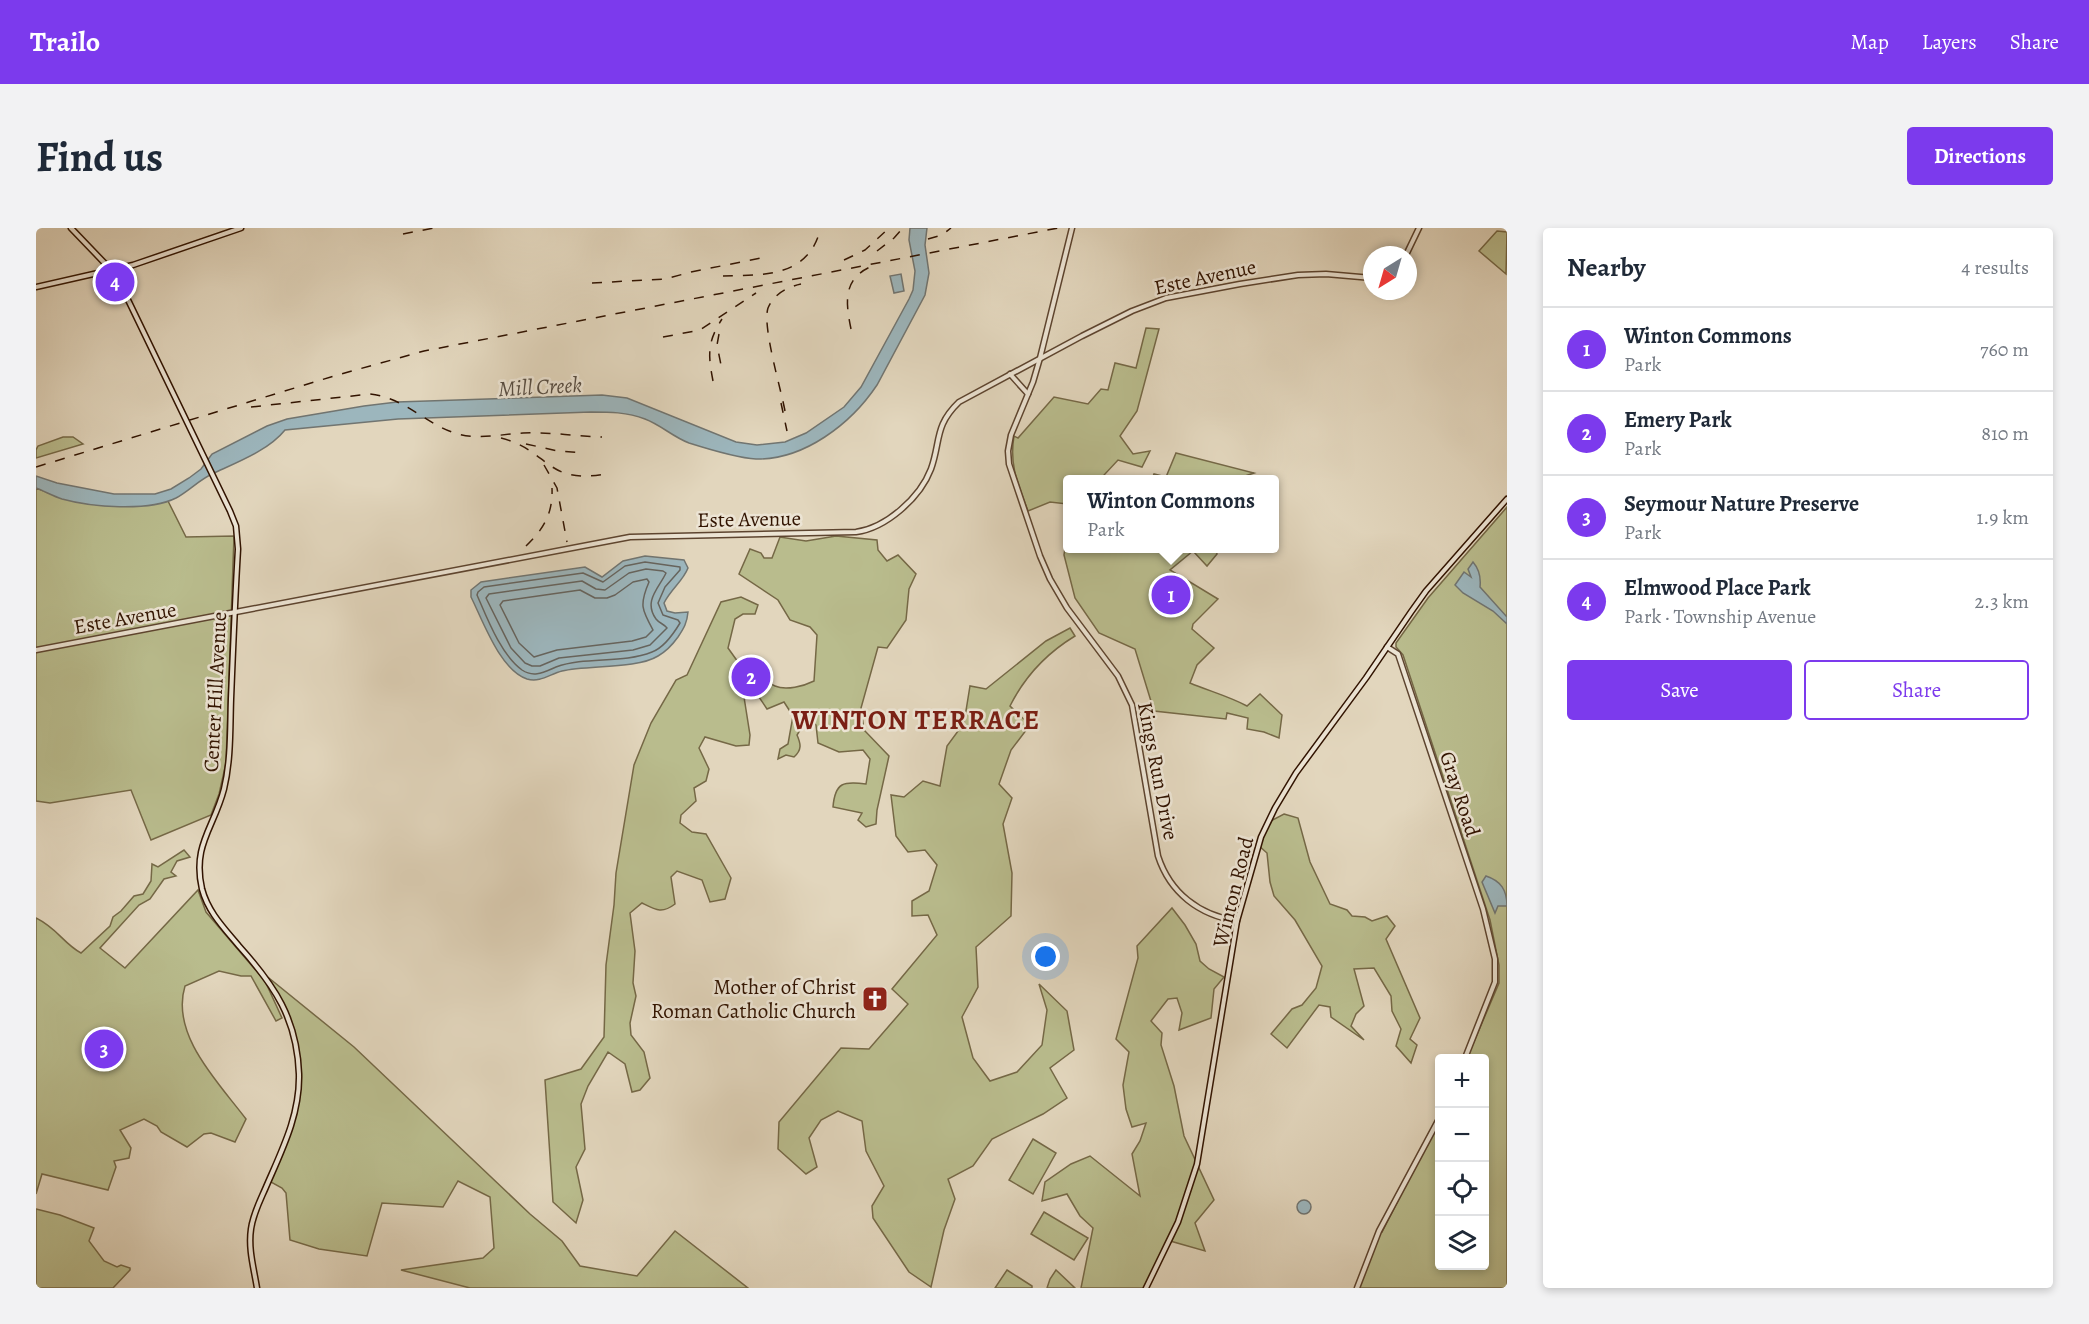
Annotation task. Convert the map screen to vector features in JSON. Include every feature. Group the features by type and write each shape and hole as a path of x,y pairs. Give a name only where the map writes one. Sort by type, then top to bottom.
{"street":[{"name":"Center Hill Avenue","path":"71,228 113,271 215,478 232,516 237,536 227,776 222,796 202,842 200,879 204,896 214,915 264,974 279,999 294,1037 299,1073 298,1100 294,1118 251,1228 251,1252 257,1288"},
{"path":"36,287 113,271 241,228"},
{"name":"Kings Run Drive","path":"1072,228 1040,358 1009,443 1008,457 1012,474 1050,579 1067,608 1118,676 1132,705 1161,863 1174,887 1189,902 1212,915 1237,921"},
{"path":"1410,246 1419,228"},
{"name":"Este Avenue","path":"36,650 630,537 868,530 894,516 920,488 931,468 940,427 953,408 970,395 1132,311 1166,298 1298,275 1326,274 1363,277"},
{"path":"1010,374 1028,394"},
{"name":"Winton Road","path":"1146,1288 1178,1222 1197,1164 1237,921 1256,852 1275,808 1296,773 1426,591 1507,499"},
{"name":"Gray Road","path":"1387,647 1398,654 1483,909 1495,959 1495,982 1467,1054"},
{"path":"1357,1288 1379,1231 1435,1126"}],"green space":[{"path":"1497,231 1507,232 1506,274 1479,251"},
{"path":"1146,328 1159,329 1137,411 1120,436 1133,454 1150,451 1142,467 1118,460 1104,475 1063,475 1063,504 1050,502 1028,511 1014,465 1014,436 1018,438 1054,397 1088,404 1101,389 1108,390 1115,363 1136,368"},
{"path":"63,437 73,437 83,444 36,458 38,446"},
{"path":"1176,453 1254,473 1248,475 1167,475"},
{"path":"36,488 68,499 101,505 134,506 168,501 186,537 234,536 226,763 219,794 211,815 151,840 131,790 50,803 36,801"},
{"path":"1507,507 1507,1288 1359,1288 1379,1231 1382,1232 1435,1128 1435,1270 1489,1270 1489,1054 1469,1054 1499,983 1499,965 1490,920 1403,655 1396,647 1396,643 1428,598"},
{"path":"836,536 877,540 878,550 887,561 898,555 916,574 909,589 906,620 887,648 878,647 861,708 864,730 889,756 876,824 866,827 858,820 862,813 833,807 836,792 842,785 846,783 866,784 870,759 863,750 839,752 818,743 816,725 808,717 797,735 800,744 798,752 794,757 786,755 778,759 780,749 788,744 793,716 784,702 767,709 759,697 744,697 750,735 749,745 736,746 705,737 699,748 709,769 706,781 694,788 696,801 681,815 680,823 692,832 706,834 731,878 725,899 710,902 702,880 677,871 671,877 675,904 659,910 642,903 630,913 635,951 633,983 636,996 630,1023 631,1035 644,1052 650,1078 640,1090 632,1092 625,1064 608,1052 588,1086 581,1104 585,1149 576,1167 583,1200 576,1223 553,1202 545,1080 581,1069 604,1037 606,965 616,873 634,765 651,723 676,680 687,675 721,602 741,597 758,605 755,614 743,614 735,619 728,648 748,676 760,678 784,688 814,681 817,635 810,627 790,620 778,600 739,574 750,549 761,553 764,558 772,558 780,537 806,541"},
{"path":"1064,553 1191,553 1170,570 1218,599 1193,624 1192,629 1214,648 1197,665 1190,683 1247,706 1260,694 1282,715 1279,738 1247,729 1248,718 1227,713 1226,719 1154,711 1135,649 1099,633 1075,598"},
{"path":"1195,553 1217,553 1207,566"},
{"path":"1070,628 1075,636 1038,666 1010,706 1030,725 1011,750 999,784 1012,798 1003,824 1012,873 1011,916 976,947 978,987 962,1017 973,1058 990,1081 1017,1072 1042,1045 1047,1010 1039,984 1067,1011 1074,1050 1050,1068 1067,1098 1043,1114 992,1139 973,1166 948,1179 955,1199 944,1230 931,1287 909,1272 873,1218 872,1206 884,1186 866,1151 862,1121 838,1111 821,1120 809,1138 817,1167 806,1174 778,1149 779,1122 841,1048 869,1049 908,1004 892,989 937,935 928,915 912,916 912,901 929,891 937,865 925,850 908,852 896,836 891,795 904,797 923,781 940,786 947,746 964,723 970,686 986,689 1046,641"},
{"path":"1284,814 1298,818 1310,862 1330,904 1347,910 1352,916 1365,917 1372,921 1387,916 1395,926 1386,939 1420,1018 1410,1039 1417,1045 1411,1063 1396,1046 1401,1029 1392,1011 1391,996 1374,968 1354,969 1364,1006 1356,1014 1351,1026 1364,1040 1331,1017 1330,1007 1319,1005 1287,1048 1271,1034 1292,1009 1302,1005 1316,988 1322,966 1295,920 1274,896 1267,853 1258,845 1267,823"},
{"path":"184,850 190,857 177,861 171,872 176,876 164,879 150,899 139,905 100,948 125,968 198,890 206,912 265,981 282,1018 276,1021 251,976 219,971 185,986 182,1004 184,1022 191,1040 211,1074 246,1119 235,1142 211,1133 204,1134 187,1147 144,1119 120,1130 131,1148 129,1158 114,1161 116,1167 108,1190 42,1174 36,1194 36,918 81,953 110,926 113,917 134,896 143,894 151,881 152,864 158,867"},
{"path":"1172,908 1196,944 1200,961 1224,977 1214,989 1211,1018 1179,1030 1182,1013 1177,998 1168,999 1151,1021 1162,1033 1161,1045 1174,1086 1184,1136 1214,1200 1195,1223 1205,1251 1170,1241 1146,1288 1081,1288 1093,1228 1080,1216 1067,1194 1042,1201 1045,1182 1071,1164 1090,1156 1140,1196 1132,1154 1140,1141 1146,1123 1132,1127 1126,1109 1123,1085 1129,1052 1116,1039 1138,958 1137,946"},
{"path":"264,974 354,1047 530,1214 562,1241 580,1266 637,1276 675,1231 748,1288 470,1288 401,1270 483,1258 494,1248 490,1197 458,1181 443,1207 382,1203 367,1256 319,1249 290,1240 286,1193 269,1181 294,1118 299,1073 290,1025"},
{"path":"1033,1139 1056,1153 1033,1194 1009,1180"},
{"path":"36,1209 94,1228 89,1241 104,1261 117,1267 121,1265 130,1268 130,1270 113,1288 36,1288"},
{"path":"1044,1212 1088,1238 1074,1260 1031,1234"},
{"path":"1007,1270 1032,1286 1032,1288 995,1288"},
{"path":"1056,1270 1075,1288 1047,1288"}],"water":[{"path":"910,228 927,228 925,245 929,273 925,295 877,385 866,399 840,426 825,437 792,453 774,458 756,459 731,455 689,443 645,419 618,413 398,419 285,430 271,444 209,476 176,498 150,505 119,507 88,504 62,499 36,488 36,476 57,483 114,494 155,494 171,489 189,478 201,469 212,454 267,426 287,419 397,402 602,395 627,398 736,442 757,445 785,442 806,433 844,407 861,387 913,290 915,271 909,240"},
{"path":"901,274 904,291 894,293 890,276"},
{"path":"645,556 684,560 688,568 664,603 667,611 688,612 684,628 671,645 658,656 638,663 573,669 541,679 527,679 517,674 509,666 493,644 471,597 471,590 481,582 585,567 602,577 623,561"},
{"path":"1473,562 1479,574 1480,587 1507,617 1507,624 1493,611 1463,593 1455,585 1464,572 1471,577 1468,569"},
{"path":"1486,876 1499,883 1506,895 1507,906 1498,906 1495,913 1482,882"},
{"path":"1304,1200 1309,1202 1311,1207 1309,1212 1304,1214 1299,1212 1297,1207 1299,1202"}],"railway":[{"path":"403,234 434,228"},
{"path":"844,260 865,250 889,228"},
{"path":"877,251 903,228"},
{"path":"928,239 942,235 951,228"},
{"path":"36,467 334,376 424,351 1058,228"},
{"path":"723,276 766,274 792,266 803,259 819,234"},
{"path":"592,283 665,279 766,257"},
{"path":"851,329 847,302 850,286 861,272 870,267"},
{"path":"785,411 770,343 768,308 777,295 801,284"},
{"path":"663,337 700,330 756,293"},
{"path":"713,381 710,364 711,342 722,319"},
{"path":"719,334 717,345 722,370"},
{"path":"251,407 370,394 383,396 436,425 466,436 533,433 602,437"},
{"path":"781,403 787,431"},
{"path":"501,438 517,443 559,471 586,476 605,474"},
{"path":"526,444 558,451 585,453"},
{"path":"544,465 557,488 567,542"},
{"path":"526,546 546,520 551,505 552,488"}],"place":[{"name":"Elmwood Place Park","path":"115,282"},
{"name":"Winton Commons","path":"1171,595"},
{"name":"Emery Park","path":"751,677"},
{"name":"Mother of Christ Roman Catholic Church","path":"875,999"},
{"name":"Seymour Nature Preserve","path":"104,1049"}],"district":[{"name":"WINTON TERRACE","path":"916,720"}],"water label":[{"name":"Mill Creek","path":"540,387"}]}
